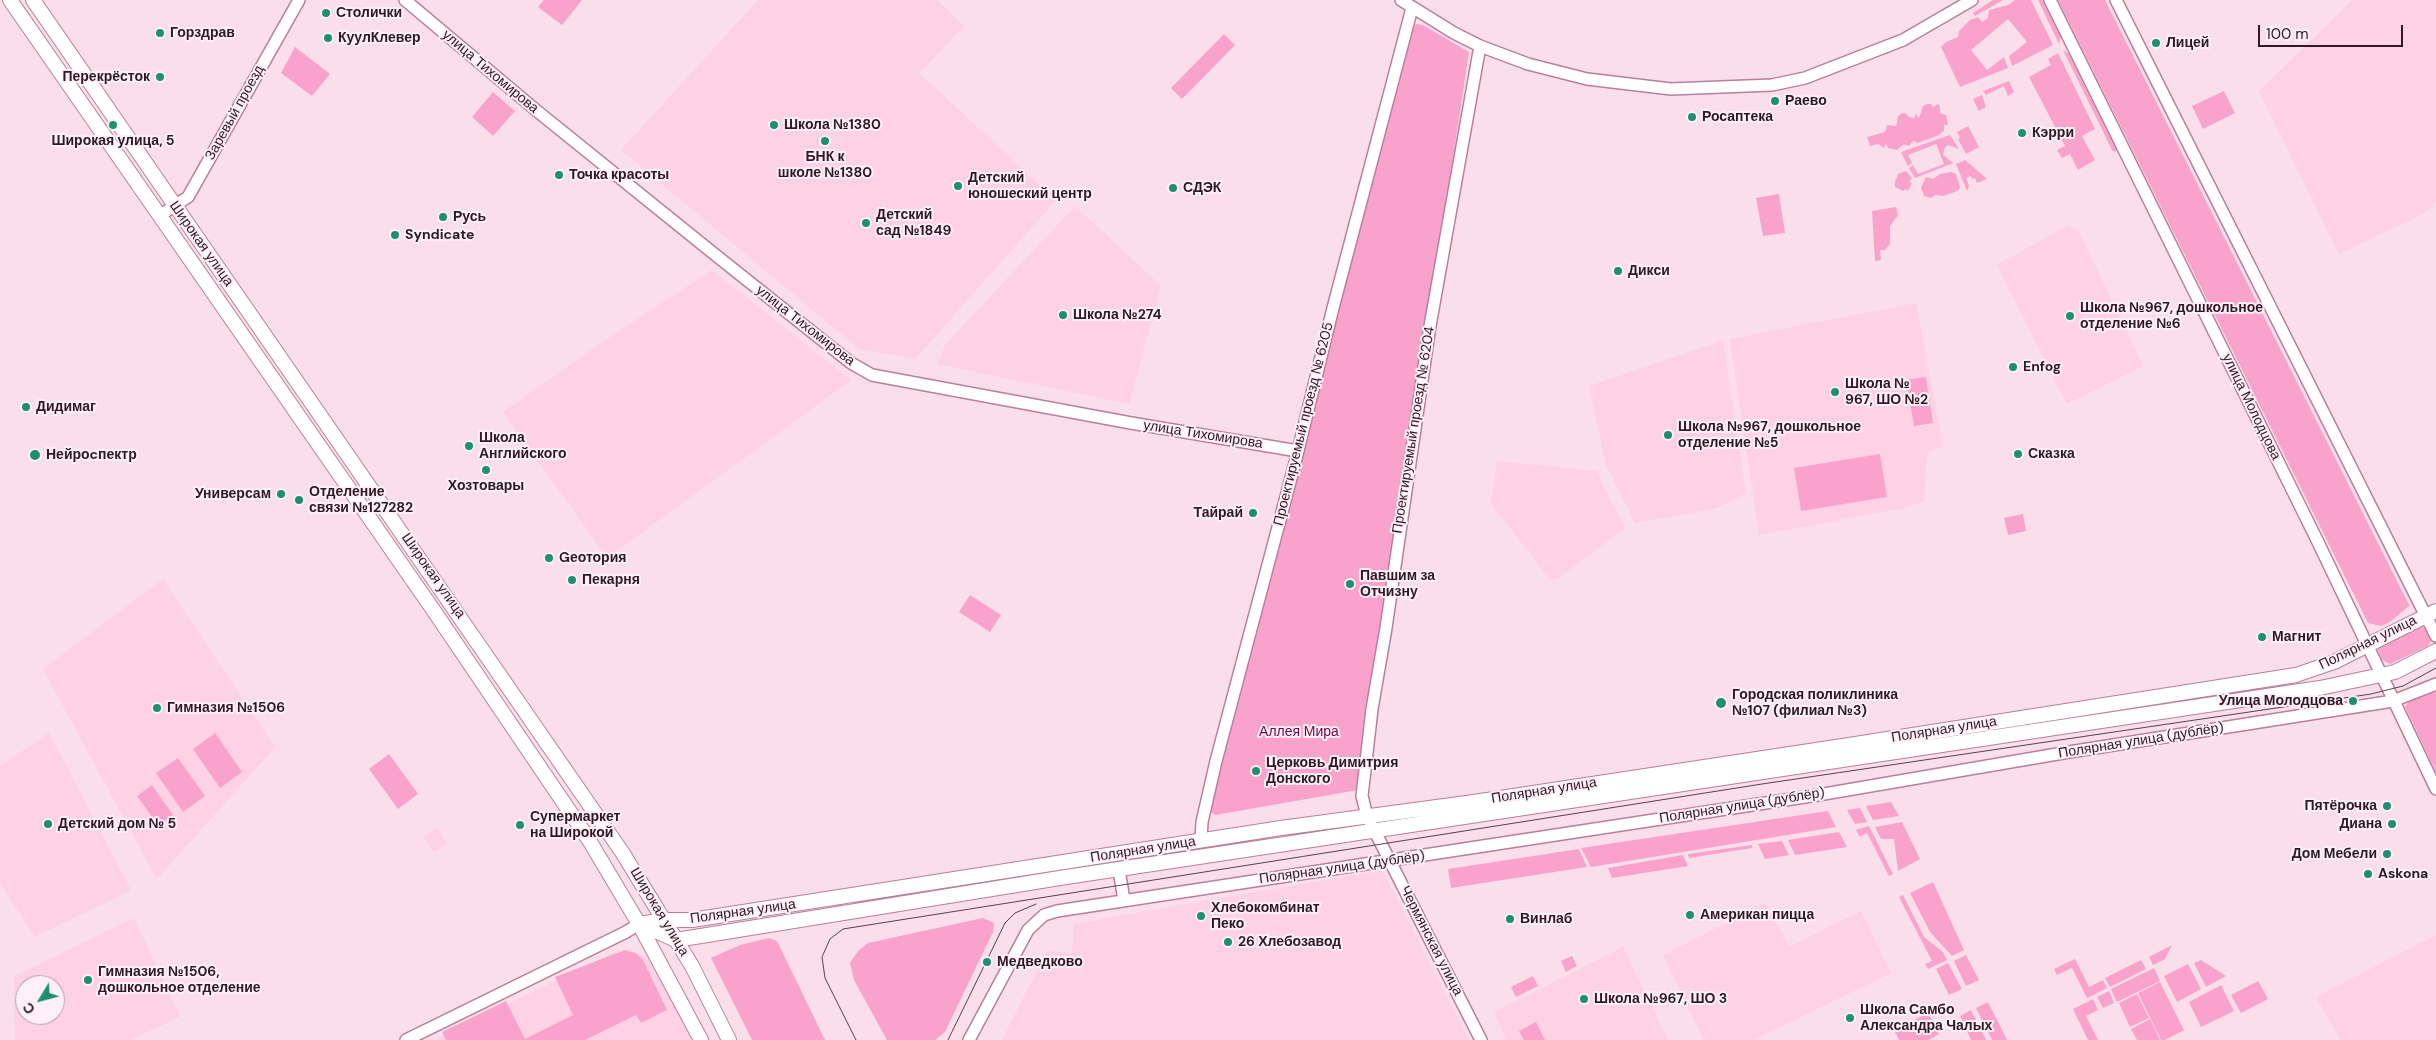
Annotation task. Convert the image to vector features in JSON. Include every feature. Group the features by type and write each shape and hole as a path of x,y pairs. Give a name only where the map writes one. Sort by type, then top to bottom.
{"main road":[{"name":"Широкая улица","path":"10,0 352,492 584,832 639,924 701,1040"},
{"name":"Широкая улица","path":"33,0 622,852 692,966 729,1040"},
{"name":"Полярная улица","path":"639,924 664,920 692,920 1367,816 1849,746 2296,675 2316,669 2431,613"},
{"name":"Полярная улица","path":"639,924 676,940 1375,830 2320,688 2395,672 2436,651"}],"street":[{"name":"Заревый проезд","path":"159,216 188,197 299,0"},
{"name":"улица Тихомирова","path":"405,0 536,111 713,254 851,363 872,374 1131,423 1298,451"},
{"path":"1402,0 1454,34 1480,46 1565,74 1617,84 1671,89 1772,85 1805,78 1888,46 1928,27 1972,0"},
{"name":"улица Молодцова","path":"2050,0 2368,645 2436,788"},
{"path":"2116,0 2431,613 2436,636"},
{"name":"Проектируемый проезд № 6205","path":"1201,841 1202,822 1216,761 1298,451 1332,308 1412,8"},
{"name":"Проектируемый проезд № 6204","path":"1367,816 1362,796 1372,709 1386,628 1430,326 1480,46"},
{"path":"319,445 325,449 332,447 336,441 334,434"},
{"path":"352,492 350,485 354,479 361,478 367,482"},
{"name":"Полярная улица (дублёр)","path":"969,1040 1028,930 1044,915 1070,908 1826,793 2069,752 2393,701 2436,684"},
{"name":"Чермянская улица","path":"1367,816 1481,1040"},
{"path":"1119,870 1124,900"},
{"name":"Полярная улица","path":"406,1040 639,924"}],"shaded area":[{"path":"758,0 937,0 964,26 919,73 1056,200 915,359 859,349 621,150"},
{"path":"2353,0 2436,0 2436,202 2425,213 2339,254 2259,91"},
{"name":"Школа №274","path":"1075,206 1161,286 1129,404 938,364 945,345"},
{"name":"Школа №967, дошкольное отделение №6","path":"2068,225 2078,230 2143,366 2067,404 1997,265"},
{"path":"712,270 851,380 607,558 503,412 595,347"},
{"name":"Школа № 967, ШО №2","path":"1916,303 1943,446 1927,453 1924,501 1904,508 1759,535 1730,339"},
{"name":"Школа №967, дошкольное отделение №5","path":"1723,341 1746,493 1717,508 1635,523 1606,465 1589,386"},
{"path":"1497,461 1596,471 1625,528 1556,580 1549,579 1491,503"},
{"name":"Гимназия №1506","path":"163,579 275,747 157,879 43,669"},
{"name":"Детский дом № 5","path":"49,733 131,890 35,937 0,883 0,766"},
{"path":"437,828 447,843 434,852 423,837"},
{"path":"1382,870 1469,1040 1002,1040 1047,951 1072,953 1074,924"},
{"path":"1766,903 1789,947 1861,911 1891,973 1753,1040 1704,1040 1663,955"},
{"name":"Гимназия №1506, дошкольное отделение","path":"134,918 180,1017 130,1040 15,1040 14,976 15,1025 65,1025 65,975 16,975"},
{"path":"2436,935 2436,1040 2341,1040 2316,997"},
{"name":"Школа №967, ШО 3","path":"1623,947 1668,1040 1506,1040 1494,1012"},
{"path":"617,951 644,956 657,970 694,1040 434,1040"}],"green space":[{"path":"544,0 582,0 562,25 538,7"},
{"path":"1993,0 2003,0 1975,16 1973,13"},
{"path":"2015,0 2031,0 2053,45 2012,66 2009,56 2027,42 2008,19 1971,50 1987,70 2004,57 2008,68 1960,87 1941,47 1946,42 1958,37 1959,31 1970,20 1978,17 1982,22 1988,18 1989,10 2008,5"},
{"path":"2038,0 2044,0 2061,36 2059,44"},
{"path":"2058,0 2105,0 2410,605 2390,622 2381,626 2368,623"},
{"name":"Аллея Мира","path":"1416,24 1423,25 1469,52 1358,790 1215,815 1208,810 1412,29"},
{"path":"1224,34 1235,45 1182,99 1171,88"},
{"path":"295,47 330,74 312,96 281,73"},
{"path":"2063,50 2070,54 2117,148 2116,152 2112,150"},
{"path":"2058,53 2095,129 2082,136 2095,160 2078,170 2070,154 2062,158 2057,150 2065,146 2029,77 2051,65 2048,59"},
{"path":"2009,81 2014,92 2008,96 2004,86 1986,95 1983,91"},
{"path":"2224,91 2235,113 2203,129 2192,106"},
{"path":"493,92 515,111 493,136 472,117"},
{"path":"1982,95 1986,107 1979,111 1973,99"},
{"path":"1931,104 1933,107 1938,104 1940,106 1940,113 1946,115 1948,125 1944,125 1944,131 1939,135 1918,143 1913,141 1909,146 1904,144 1897,150 1888,148 1886,144 1884,148 1878,144 1870,146 1867,137 1885,132 1887,125 1896,126 1898,116 1902,113 1914,118 1916,114 1919,118 1923,106"},
{"path":"1968,126 1979,147 1966,154 1958,139 1960,138 1957,132"},
{"path":"1950,135 1959,149 1948,145 1945,147 1943,155 1953,163 1915,178 1909,168 1913,165 1918,174 1944,164 1936,144 1908,155 1912,163 1908,166 1901,152"},
{"path":"1965,160 1987,179 1977,183 1975,178 1972,179 1971,176 1966,178 1969,186 1967,191 1956,164"},
{"path":"1906,171 1912,178 1909,182 1912,183 1908,191 1906,189 1903,191 1895,187 1895,182 1898,174"},
{"path":"1951,172 1956,174 1959,183 1960,188 1957,191 1943,196 1935,195 1931,198 1924,196 1921,188 1926,177 1933,179 1940,174"},
{"path":"1779,194 1785,233 1763,236 1756,198"},
{"path":"1896,207 1898,215 1890,226 1890,244 1885,250 1880,250 1881,260 1875,261 1872,211"},
{"path":"1926,377 1933,423 1914,426 1906,380"},
{"path":"1880,454 1887,497 1801,511 1794,468"},
{"path":"2023,514 2026,531 2008,535 2004,518"},
{"path":"970,595 1001,615 990,632 959,612"},
{"path":"2421,625 2430,635 2431,641 2428,646 2390,664 2382,660 2378,651 2379,647"},
{"path":"2436,688 2436,772 2405,707 2409,701"},
{"path":"215,733 242,772 220,788 193,749"},
{"path":"389,754 418,794 398,809 369,769"},
{"path":"178,758 205,796 183,812 156,773"},
{"path":"152,785 173,815 158,825 137,796"},
{"path":"1891,802 1899,816 1873,820 1866,806"},
{"path":"1860,808 1867,822 1855,824 1847,810"},
{"path":"1828,811 1836,827 1591,867 1581,848"},
{"path":"1902,822 1920,859 1898,871 1894,839 1881,839 1875,827"},
{"path":"1869,826 1893,874 1889,876 1867,833 1860,837 1856,830"},
{"path":"1839,832 1847,847 1795,855 1788,840"},
{"path":"1782,841 1789,855 1765,859 1758,844"},
{"path":"1752,845 1752,848 1689,858 1688,854"},
{"path":"1579,849 1587,867 1451,888 1448,869"},
{"path":"1683,855 1688,866 1612,878 1608,868"},
{"path":"1933,882 1964,950 1952,956 1930,932 1910,893"},
{"path":"1903,895 1924,937 1943,952 1947,960 1928,969 1925,964 1932,961 1899,897"},
{"path":"983,918 994,923 993,932 945,1032 935,1040 887,1040 854,980 850,963 858,951 868,943"},
{"path":"769,938 777,941 825,1040 752,1040 711,958 740,945"},
{"path":"2172,945 2165,959 2153,965 2149,957"},
{"path":"625,950 636,953 643,960 667,1010 641,1023 636,1015 585,1040 446,1040 442,1032 506,1001 525,1039 573,1015 555,977"},
{"path":"1966,955 1979,980 1966,986 1954,961"},
{"path":"1572,956 1577,966 1566,972 1561,961"},
{"path":"2075,959 2089,987 2103,980 2107,988 2087,998 2072,968 2057,975 2054,969"},
{"path":"2141,960 2146,969 2110,987 2105,978"},
{"path":"2201,960 2226,976 2206,987 2194,963"},
{"path":"1948,963 1962,989 1949,995 1936,969"},
{"path":"2188,964 2201,989 2177,1002 2164,976"},
{"path":"2154,968 2160,981 2117,1002 2111,989"},
{"path":"1533,976 1538,986 1516,997 1511,987"},
{"path":"2258,981 2268,999 2241,1013 2231,995"},
{"path":"2160,982 2184,1030 2165,1040 2161,1040 2138,993"},
{"path":"2221,985 2234,1011 2201,1027 2189,1002"},
{"path":"2109,991 2114,1003 2103,1008 2097,997"},
{"path":"2137,994 2149,1018 2130,1027 2119,1003"},
{"path":"2093,999 2098,1010 2086,1016 2098,1040 2088,1040 2073,1009"},
{"path":"1988,1002 2007,1040 1992,1040 1976,1008"},
{"path":"1971,1010 1986,1040 1971,1040 1960,1016"},
{"path":"1928,1013 1939,1034 1928,1040 1899,1040 1894,1030"},
{"path":"2150,1019 2160,1040 2137,1040 2131,1029"},
{"path":"1536,1022 1545,1040 1524,1040 1519,1031"}],"tram line":[{"path":"856,1040 825,978 822,957 830,939 843,929 1762,784 2371,694 2403,686 2436,668"},
{"path":"948,1040 1005,923 1015,913 1036,904"}],"place":[{"name":"Столички","path":"326,13"},
{"name":"Горздрав","path":"160,33"},
{"name":"КуулКлевер","path":"328,38"},
{"name":"Лицей","path":"2156,43"},
{"name":"Перекрёсток","path":"160,77"},
{"name":"Раево","path":"1775,101"},
{"name":"Росаптека","path":"1692,117"},
{"name":"Широкая улица, 5","path":"113,125"},
{"name":"Школа №1380","path":"774,125"},
{"name":"Кэрри","path":"2022,133"},
{"name":"БНК к школе №1380","path":"825,141"},
{"name":"Точка красоты","path":"559,175"},
{"name":"Детский юношеский центр","path":"958,186"},
{"name":"СДЭК","path":"1173,188"},
{"name":"Русь","path":"443,217"},
{"name":"Детский сад №1849","path":"866,223"},
{"name":"Syndicate","path":"395,235"},
{"name":"Дикси","path":"1618,271"},
{"name":"Школа №274","path":"1063,315"},
{"name":"Школа №967, дошкольное отделение №6","path":"2070,316"},
{"name":"Enfog","path":"2013,367"},
{"name":"Школа № 967, ШО №2","path":"1835,392"},
{"name":"Дидимаг","path":"26,407"},
{"name":"Школа №967, дошкольное отделение №5","path":"1668,435"},
{"name":"Школа Английского","path":"469,446"},
{"name":"Сказка","path":"2018,454"},
{"name":"Нейроcпектр","path":"35,455"},
{"name":"Хозтовары","path":"486,470"},
{"name":"Универсам","path":"281,494"},
{"name":"Отделение связи №127282","path":"299,500"},
{"name":"Тайрай","path":"1253,513"},
{"name":"Gеотория","path":"549,558"},
{"name":"Пекарня","path":"572,580"},
{"name":"Павшим за Отчизну","path":"1350,584"},
{"name":"Магнит","path":"2262,637"},
{"name":"Улица Молодцова","path":"2353,701"},
{"name":"Городская поликлиника №107 (филиал №3)","path":"1721,703"},
{"name":"Гимназия №1506","path":"157,708"},
{"name":"Церковь Димитрия Донского","path":"1256,771"},
{"name":"Пятёрочка","path":"2387,806"},
{"name":"Детский дом № 5","path":"48,824"},
{"name":"Диана","path":"2392,824"},
{"name":"Супермаркет на Широкой","path":"520,825"},
{"name":"Дом Мебели","path":"2387,854"},
{"name":"Askona","path":"2368,874"},
{"name":"Американ пицца","path":"1690,915"},
{"name":"Хлебокомбинат Пеко","path":"1201,916"},
{"name":"Винлаб","path":"1510,919"},
{"name":"26 Хлебозавод","path":"1228,942"},
{"name":"Медведково","path":"987,962"},
{"name":"Гимназия №1506, дошкольное отделение","path":"88,980"},
{"name":"Школа №967, ШО 3","path":"1584,999"},
{"name":"Школа Самбо Александра Чалых","path":"1850,1018"}]}
